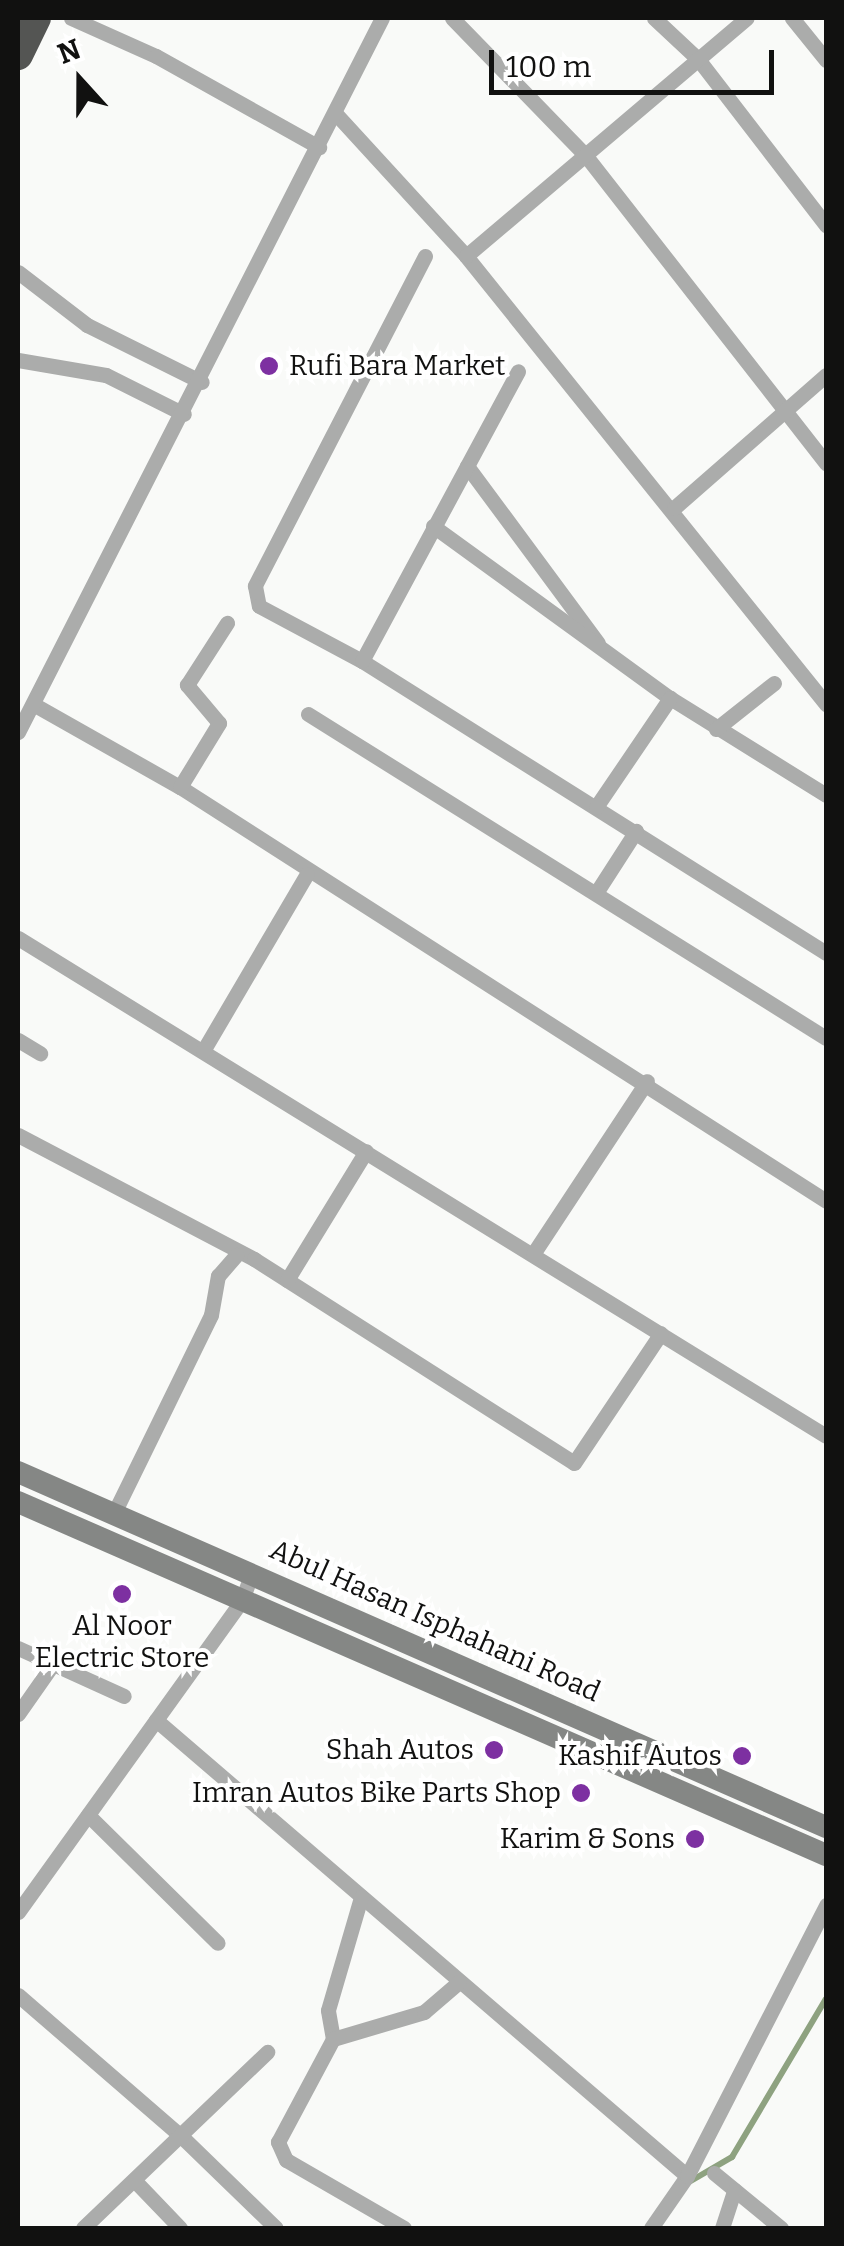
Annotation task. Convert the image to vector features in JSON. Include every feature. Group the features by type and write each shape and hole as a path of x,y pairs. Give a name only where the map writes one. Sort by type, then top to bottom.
{"highway":[{"path":"18,55 36,18"}],"main road":[{"name":"Abul Hasan Isphahani Road","path":"18,1472 116,1511 826,1827"},
{"name":"Abul Hasan Isphahani Road","path":"18,1502 826,1856"}],"street":[{"path":"71,18 156,56 319,148"},
{"path":"18,732 202,382 382,18"},
{"path":"452,18 586,156 826,463"},
{"path":"654,18 698,59 826,225"},
{"path":"466,256 748,18"},
{"path":"792,18 826,60"},
{"path":"336,114 466,256 674,508 826,704"},
{"path":"425,256 254,586 259,606 362,661 826,953"},
{"path":"18,272 88,325 202,382"},
{"path":"18,360 106,375 184,414"},
{"path":"362,661 518,371"},
{"path":"674,508 826,375"},
{"path":"466,466 607,656"},
{"path":"433,526 607,656 826,795"},
{"path":"180,788 220,723 188,685 227,623"},
{"path":"716,728 774,683"},
{"path":"596,807 670,698"},
{"path":"32,704 180,788 307,874 647,1081 826,1201"},
{"path":"308,714 826,1038"},
{"path":"596,893 636,831"},
{"path":"203,1051 307,874"},
{"path":"18,938 826,1436"},
{"path":"18,1040 40,1053"},
{"path":"533,1254 647,1081"},
{"path":"18,1135 287,1280 574,1464 661,1333"},
{"path":"287,1280 366,1152"},
{"path":"116,1511 211,1315 218,1276 236,1255"},
{"path":"18,1912 242,1600 252,1572"},
{"path":"18,1648 124,1696"},
{"path":"18,1714 53,1664"},
{"path":"156,1720 686,2176"},
{"path":"88,1815 218,1943"},
{"path":"361,1897 328,2010 333,2039 278,2152 404,2228"},
{"path":"651,2228 686,2176 826,1905"},
{"path":"333,2039 424,2012 459,1982"},
{"path":"18,1995 181,2136 276,2228"},
{"path":"83,2228 267,2052"},
{"path":"714,2174 781,2228"},
{"path":"135,2181 180,2228"},
{"path":"722,2228 734,2190"}],"waterway":[{"path":"689,2182 732,2157 826,1999"}],"place":[{"name":"Rufi Bara Market","path":"269,366"},
{"name":"Al Noor Electric Store","path":"122,1594"},
{"name":"Shah Autos","path":"494,1750"},
{"name":"Kashif Autos","path":"742,1756"},
{"name":"Imran Autos Bike Parts Shop","path":"581,1793"},
{"name":"Karim & Sons","path":"695,1839"}]}
